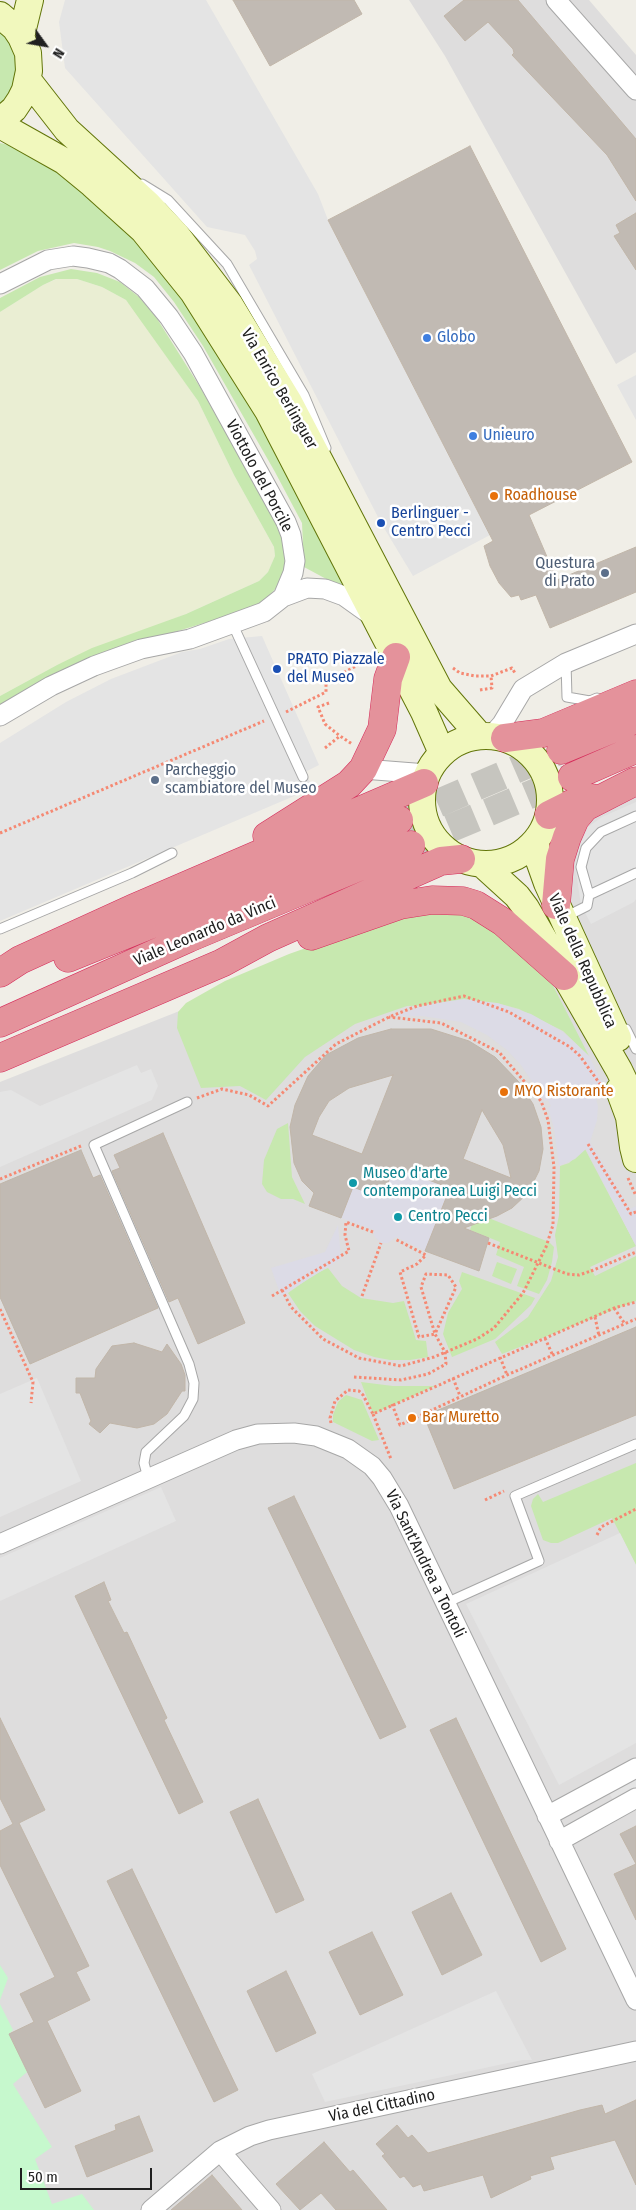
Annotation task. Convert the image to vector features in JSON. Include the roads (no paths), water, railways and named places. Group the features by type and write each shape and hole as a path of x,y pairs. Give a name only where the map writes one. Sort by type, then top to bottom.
{"highway":[{"path":"134,908 273,833 349,784 363,769 382,729 388,679 396,657"},
{"path":"492,736 543,733 636,694"},
{"path":"561,750 636,719"},
{"path":"572,777 636,749"},
{"path":"0,973 20,960 425,779"},
{"path":"559,912 560,860 569,831 585,807 636,781"},
{"path":"549,815 574,802 611,793"},
{"name":"Viale Leonardo da Vinci","path":"0,982 34,971 184,911 399,820"},
{"name":"Viale Leonardo da Vinci","path":"0,1023 189,938 411,845"},
{"path":"0,1058 226,960 268,938 441,860 472,862"},
{"path":"226,960 293,942 400,905 449,900 476,906 503,922 570,987"}],"main road":[{"path":"21,37 30,0"},
{"path":"0,15 15,28 21,37 29,62 28,80 20,100 14,110 0,121"},
{"name":"Via Enrico Berlinguer","path":"28,80 67,130 103,161 175,233 230,305 289,402 439,689 492,736"},
{"name":"Via Enrico Berlinguer","path":"0,125 64,161 92,184 143,230 193,292 268,412 396,657 442,753"},
{"path":"492,736 531,754 545,772 551,793 549,815 536,841 517,857 507,862 472,862 440,845 426,824 422,804 425,779 442,753 453,744 467,738 492,736"},
{"name":"Viale della Repubblica","path":"536,841 539,863 559,912 636,1078"},
{"name":"Viale della Repubblica","path":"472,862 513,892 526,908 619,1070 636,1105"},
{"name":"Viale della Repubblica","path":"570,987 608,1065 629,1117 632,1147 636,1159"}],"street":[{"path":"556,0 636,90"},
{"name":"Viottolo del Porcile","path":"0,284 48,260 74,256 88,258 120,269 156,298 193,353 286,522 291,535 294,561 293,573 283,597 264,612 233,625 190,639 141,650 94,666 51,686 0,716"},
{"path":"283,597 308,588 324,589 344,596 374,618"},
{"path":"492,736 502,724 523,689 566,663 636,634"},
{"path":"363,769 425,779"},
{"name":"Via Sant'Andrea a Tontoli","path":"0,1544 236,1440 258,1434 294,1433 316,1436 348,1449 372,1466 382,1478 399,1506 636,2000"},
{"path":"547,1816 636,1768"},
{"path":"596,1790 610,1813"},
{"path":"559,1841 636,1798"},
{"name":"Via del Cittadino","path":"151,2210 220,2151 234,2143 269,2130 636,2051"},
{"path":"220,2151 271,2210"}],"lane":[{"path":"233,625 303,777"},
{"path":"566,663 567,697 590,701 605,694"},
{"path":"636,816 601,832 586,848 581,867 590,895 587,906 559,912 636,1049"},
{"path":"0,929 132,873 172,853"},
{"path":"590,895 636,873"},
{"path":"148,1478 144,1463 146,1452 184,1416 192,1399 194,1383 189,1364 94,1145 187,1102"},
{"path":"446,1604 539,1561 515,1496 636,1444"}],"tunnel":[{"path":"399,820 561,750"},
{"path":"411,845 572,777"}],"place":[{"name":"Globo","path":"427,338"},
{"name":"Unieuro","path":"473,436"},
{"name":"Roadhouse","path":"494,496"},
{"name":"Berlinguer - Centro Pecci","path":"381,523"},
{"name":"Questura di Prato","path":"605,573"},
{"name":"PRATO Piazzale del Museo","path":"277,669"},
{"name":"Parcheggio scambiatore del Museo","path":"155,780"},
{"name":"MYO Ristorante","path":"504,1092"},
{"name":"Museo d'arte contemporanea Luigi Pecci","path":"353,1183"},
{"name":"Centro Pecci","path":"398,1217"},
{"name":"Bar Muretto","path":"412,1418"}]}
